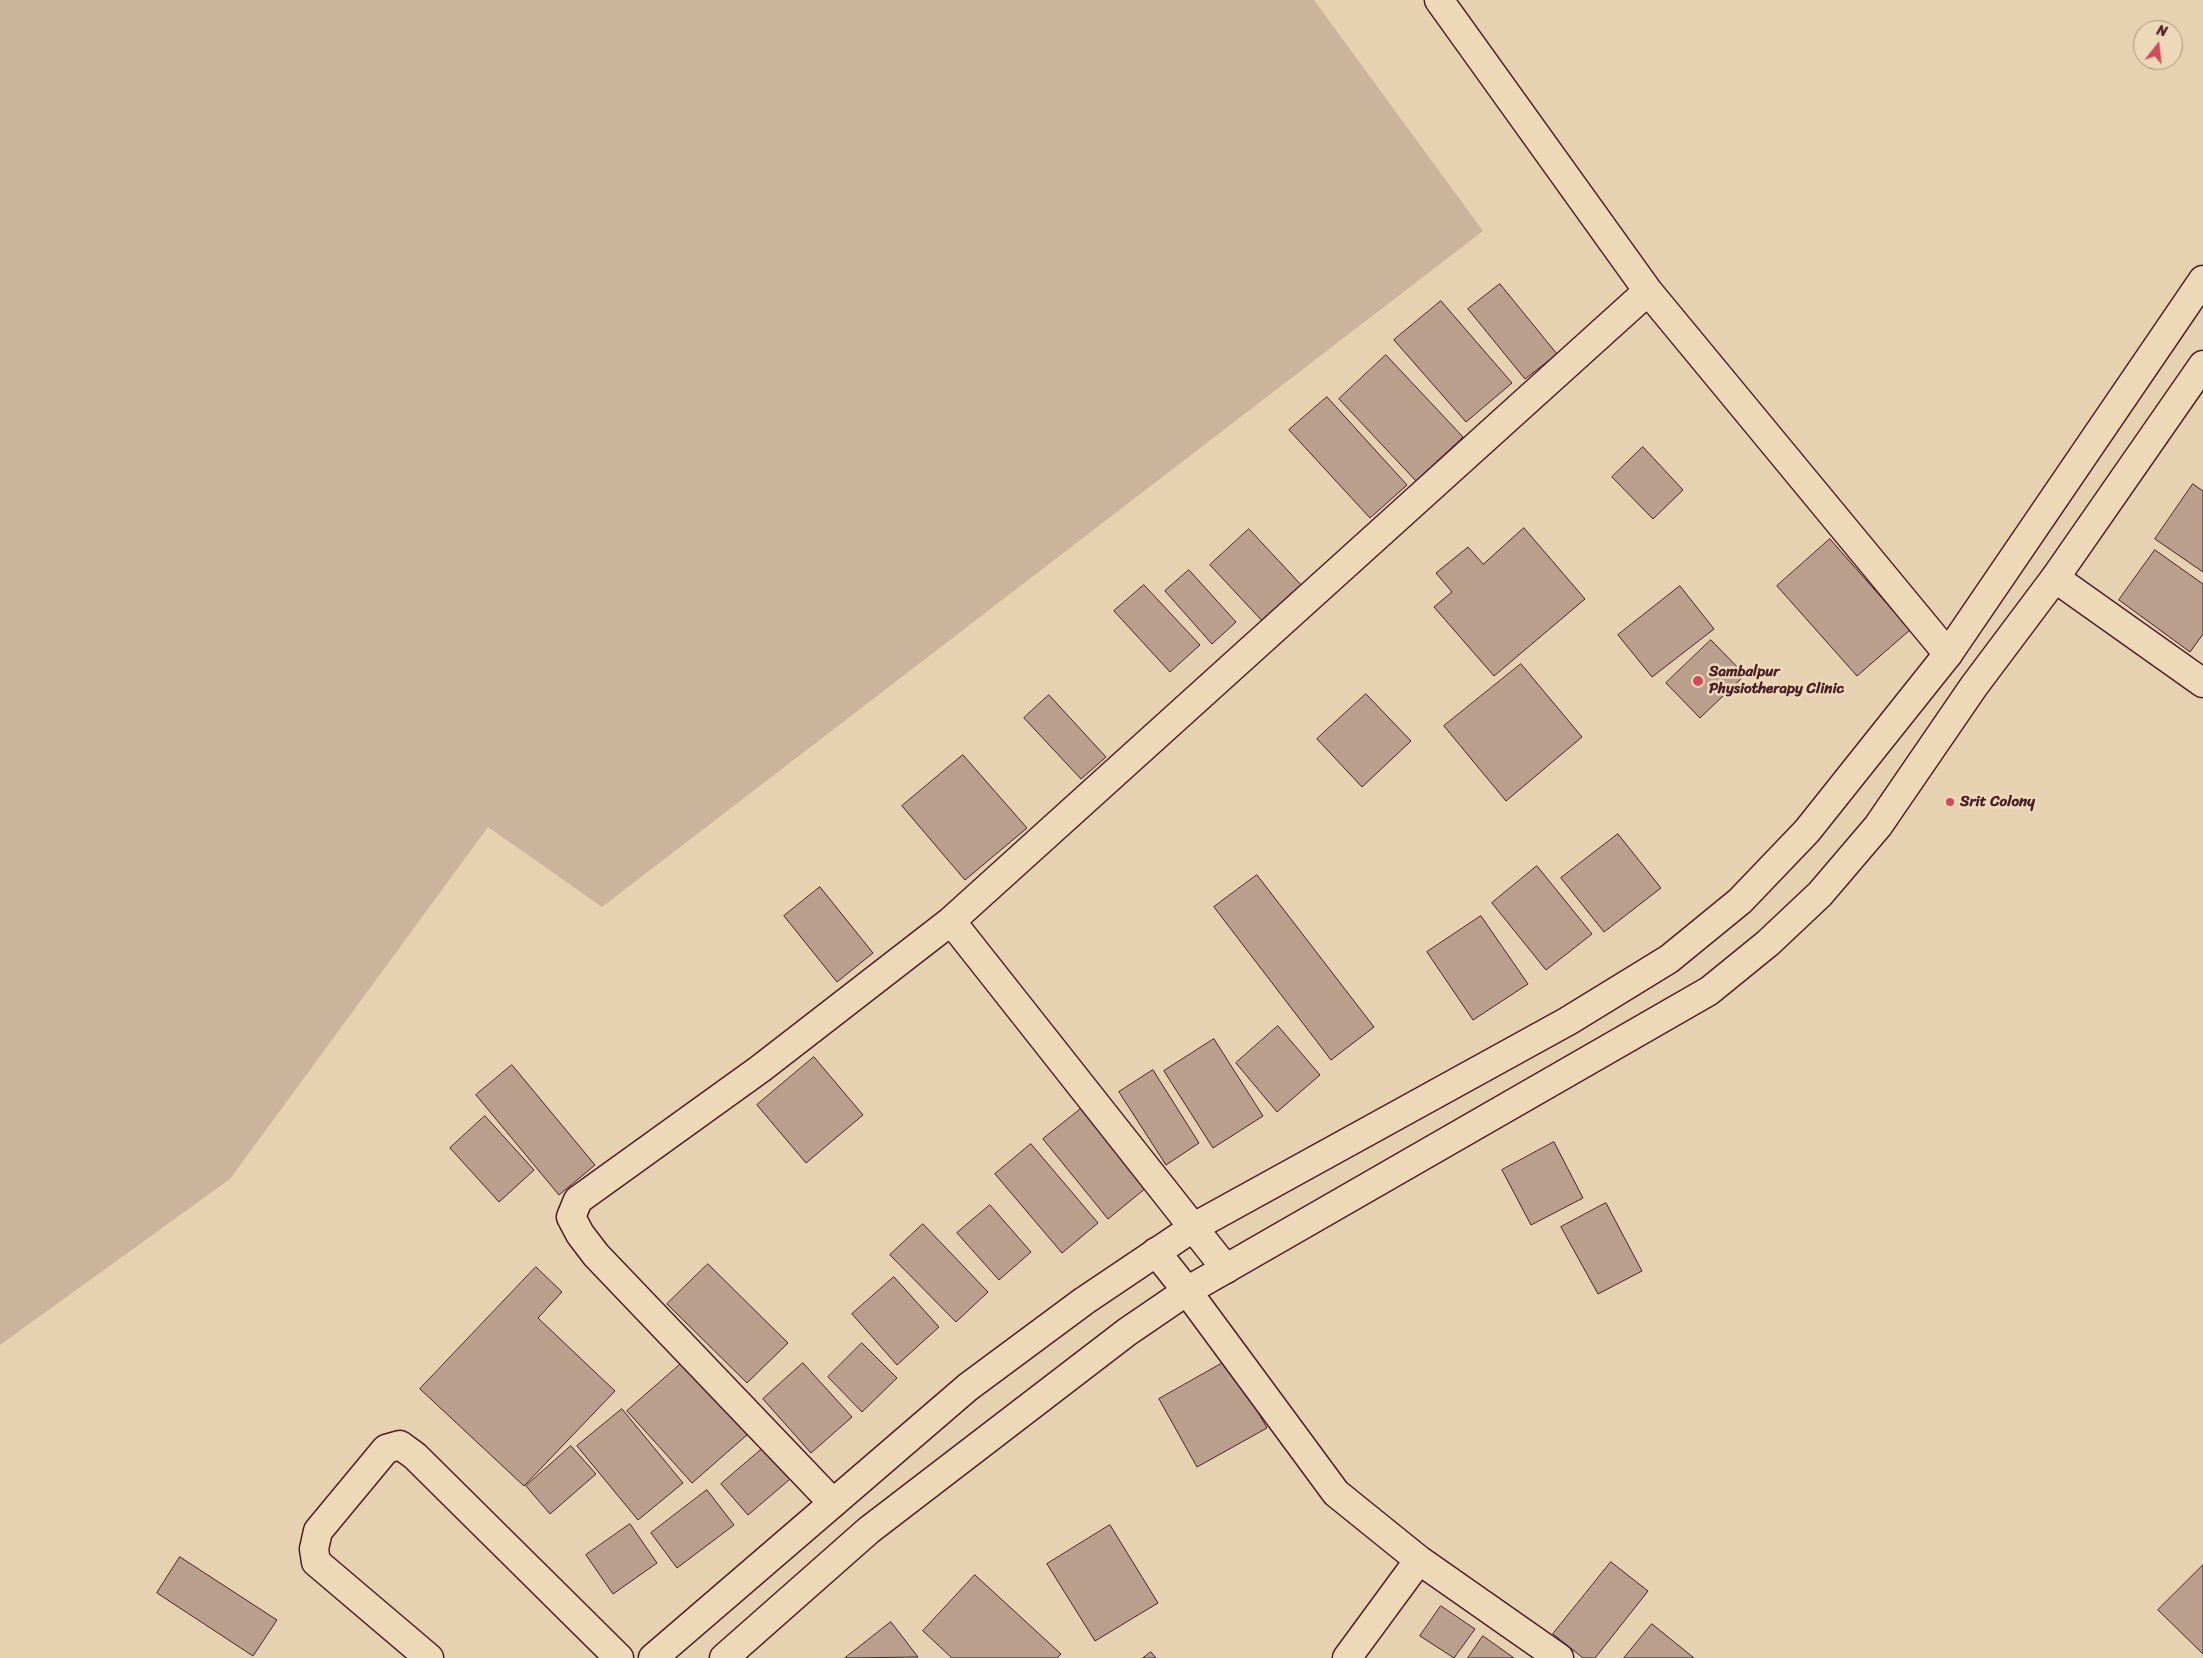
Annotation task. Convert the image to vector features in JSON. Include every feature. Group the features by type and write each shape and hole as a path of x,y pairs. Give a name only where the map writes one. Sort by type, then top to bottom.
{"street":[{"path":"1439,0 1648,292 1948,654"},
{"path":"653,1658 968,1387 1084,1301 1194,1227 1568,1021 1669,959 1740,901 1808,831 1948,654 2203,280"},
{"path":"832,1503 596,1255 580,1234 571,1217 578,1200 760,1069 951,921 1648,292"},
{"path":"724,1658 868,1530 1120,1338 1187,1291 1709,992 1768,943 1820,894 1878,826 1974,686 2055,578 2203,365"},
{"path":"2055,578 2203,683"},
{"path":"951,921 1226,1269"},
{"path":"1156,1252 1336,1493 1420,1560 1560,1658"},
{"path":"429,1658 316,1562 314,1550 318,1531 386,1449 400,1445 415,1456 619,1658"},
{"path":"1347,1658 1420,1560"}],"shaded area":[{"path":"0,0 1314,0 1483,231 602,907 488,827 230,1179 0,1345"}],"building":[{"path":"1500,284 1557,354 1525,379 1468,309"},
{"path":"1441,301 1512,383 1466,422 1394,340"},
{"path":"1386,355 1463,437 1416,481 1339,399"},
{"path":"1327,397 1407,485 1370,518 1289,430"},
{"path":"1643,447 1683,490 1653,519 1612,477"},
{"path":"2193,484 2203,491 2203,572 2155,539"},
{"path":"1524,528 1585,599 1494,676 1434,607 1452,592 1436,573 1468,547 1483,564"},
{"path":"1249,529 1304,588 1265,624 1210,565"},
{"path":"1830,539 1910,630 1857,676 1777,586"},
{"path":"2155,550 2203,584 2203,634 2190,652 2119,600"},
{"path":"1189,570 1236,622 1212,644 1165,591"},
{"path":"1144,585 1200,645 1170,672 1114,611"},
{"path":"1680,586 1714,629 1652,677 1618,635"},
{"path":"1711,640 1745,675 1700,718 1666,683"},
{"path":"1521,664 1582,737 1506,801 1444,726"},
{"path":"1366,694 1411,741 1362,787 1317,739"},
{"path":"1049,695 1106,757 1081,779 1024,718"},
{"path":"963,755 1027,828 965,880 902,806"},
{"path":"1618,834 1661,888 1604,932 1561,878"},
{"path":"1537,866 1592,934 1546,970 1492,903"},
{"path":"1257,875 1374,1027 1331,1060 1214,907"},
{"path":"820,887 873,953 837,982 784,916"},
{"path":"1481,916 1528,984 1473,1020 1427,952"},
{"path":"1278,1026 1320,1075 1277,1112 1236,1063"},
{"path":"1214,1039 1263,1116 1213,1148 1164,1071"},
{"path":"814,1057 863,1115 806,1163 757,1105"},
{"path":"512,1065 595,1165 559,1195 476,1095"},
{"path":"1153,1070 1199,1143 1166,1165 1119,1092"},
{"path":"1087,1104 1152,1183 1108,1219 1043,1139"},
{"path":"485,1116 534,1170 499,1202 450,1148"},
{"path":"1554,1142 1583,1198 1531,1225 1502,1170"},
{"path":"1031,1144 1098,1223 1062,1253 995,1174"},
{"path":"1606,1203 1642,1271 1598,1294 1561,1227"},
{"path":"990,1205 1031,1252 999,1280 957,1233"},
{"path":"923,1224 988,1292 956,1322 890,1255"},
{"path":"708,1264 788,1343 747,1383 667,1304"},
{"path":"536,1267 562,1292 538,1318 615,1391 524,1486 420,1389"},
{"path":"894,1277 939,1327 897,1365 852,1314"},
{"path":"862,1343 897,1378 862,1412 828,1377"},
{"path":"1228,1360 1267,1428 1197,1467 1159,1399"},
{"path":"683,1362 748,1434 692,1483 627,1411"},
{"path":"803,1363 852,1417 811,1453 763,1399"},
{"path":"622,1409 683,1483 638,1520 577,1446"},
{"path":"769,1443 796,1474 748,1515 721,1484"},
{"path":"571,1446 596,1474 550,1514 526,1486"},
{"path":"707,1490 734,1525 677,1568 651,1533"},
{"path":"630,1524 657,1563 613,1594 586,1555"},
{"path":"1110,1525 1158,1603 1095,1641 1047,1564"},
{"path":"180,1557 277,1620 253,1656 157,1593"},
{"path":"1611,1562 1648,1591 1595,1658 1583,1658 1553,1634"},
{"path":"2203,1565 2203,1654 2158,1610"},
{"path":"975,1575 1061,1654 1057,1658 952,1658 923,1631"},
{"path":"1441,1606 1475,1629 1454,1658 1420,1636"},
{"path":"891,1622 918,1657 845,1658"},
{"path":"1652,1624 1694,1658 1624,1658"},
{"path":"1483,1636 1514,1658 1468,1658"},
{"path":"1151,1652 1156,1658 1143,1658"}],"place":[{"name":"Sambalpur Physiotherapy Clinic","path":"1698,681"},
{"name":"Srit Colony","path":"1950,802"}]}
